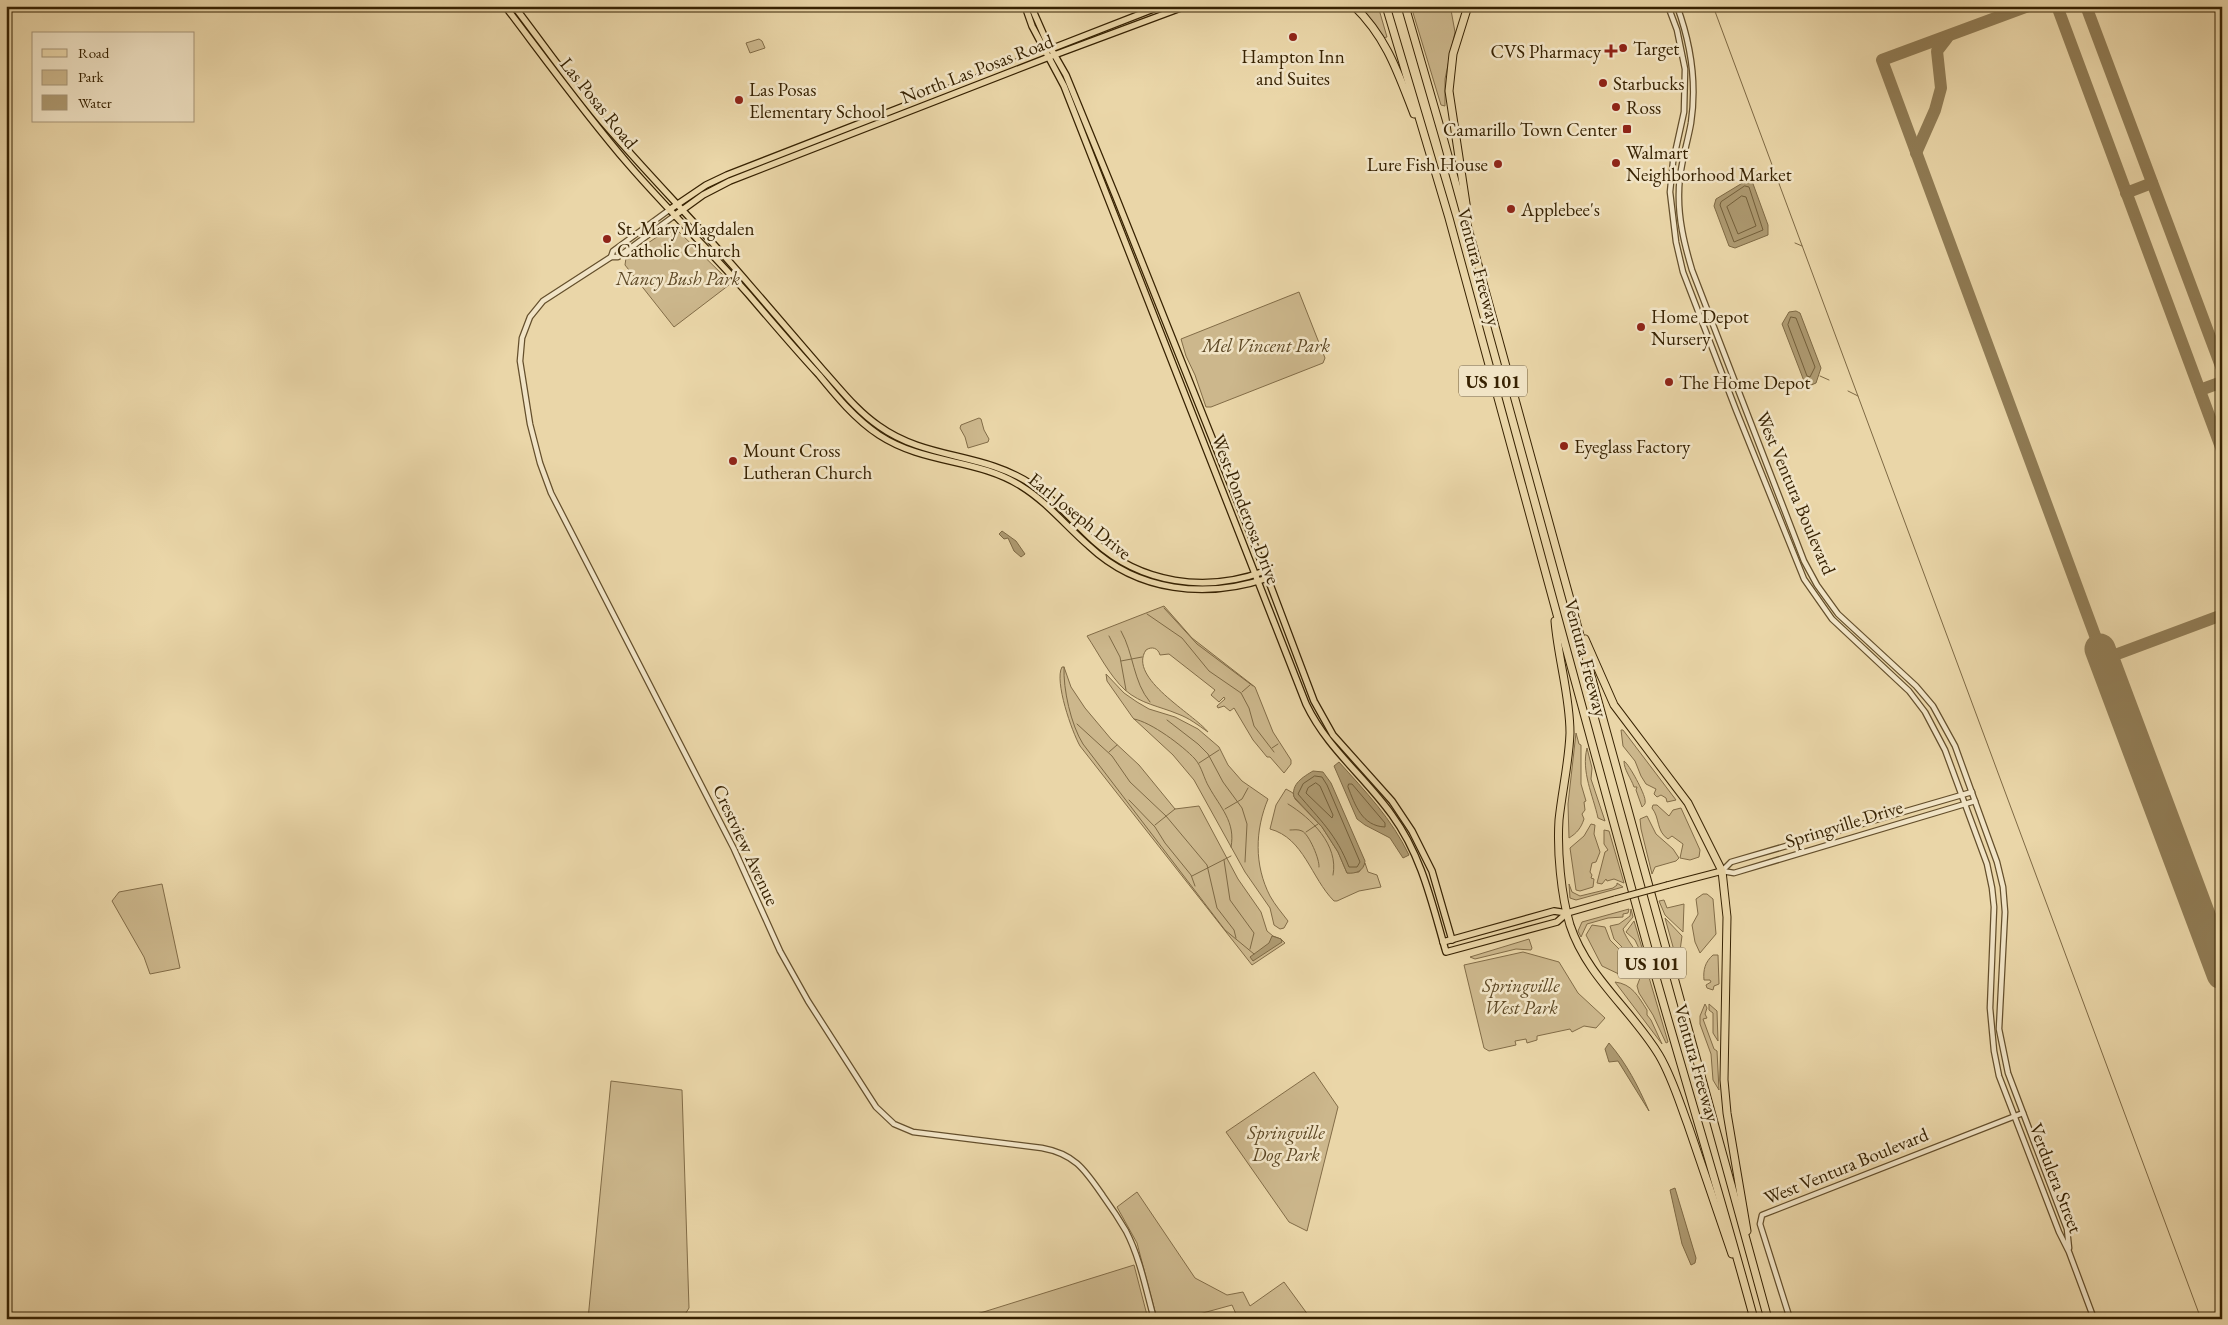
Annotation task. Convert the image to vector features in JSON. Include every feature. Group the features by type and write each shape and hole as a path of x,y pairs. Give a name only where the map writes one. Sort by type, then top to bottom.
{"highway":[{"path":"1354,6 1370,23 1392,56 1431,156"},
{"name":"Ventura Freeway","path":"1386,6 1431,156 1653,967 1719,1190 1753,1319"},
{"name":"Ventura Freeway","path":"1406,6 1768,1319"},
{"path":"1468,6 1453,54 1448,91 1468,206 1469,231"},
{"path":"1555,606 1555,624 1570,718 1559,821 1561,862 1567,913 1571,927 1591,968 1649,1040 1670,1075 1753,1319"},
{"path":"1572,606 1614,706 1688,803 1722,871 1727,917 1724,1080 1728,1121 1747,1226 1746,1239"}],"main road":[{"name":"Las Posas Road","path":"505,6 588,115 674,216"},
{"name":"Las Posas Road","path":"514,6 598,116 682,210"},
{"path":"1024,6 1052,56"},
{"path":"1032,6 1048,49"},
{"name":"North Las Posas Road","path":"669,210 720,178 1161,6"},
{"name":"North Las Posas Road","path":"674,216 723,184 1052,56 1184,7"},
{"name":"West Ponderosa Drive","path":"1052,56 1091,135 1268,578 1314,701 1335,738 1392,801 1412,831 1432,871 1452,940"},
{"name":"West Ponderosa Drive","path":"1052,56 1306,704 1327,740 1386,806 1405,835 1425,877 1446,952"},
{"path":"1006,66 1009,73"},
{"path":"846,128 849,135"},
{"path":"1084,138 1091,135"},
{"name":"Earl Joseph Drive","path":"682,210 850,401 886,431 926,450 968,458 996,466 1023,479 1046,496 1104,549 1125,563 1148,574 1177,581 1207,584 1268,578"},
{"name":"Earl Joseph Drive","path":"674,216 741,286 851,412 883,437 923,456 993,472 1020,485 1042,501 1098,554 1116,566 1144,580 1175,588 1206,590 1233,588 1257,578 1265,571"},
{"path":"1131,256 1139,254"},
{"path":"883,437 886,431"},
{"path":"1042,501 1046,496"},
{"path":"1327,740 1335,738"},
{"path":"1332,746 1335,738"},
{"path":"1405,835 1412,831"},
{"name":"Springville Drive","path":"1443,942 1554,911 1567,913 1722,871"},
{"name":"Springville Drive","path":"1446,952 1557,922 1567,913"}],"street":[{"name":"West Ventura Boulevard","path":"1668,6 1682,48 1685,95 1681,128 1671,176 1671,205 1676,242 1683,272 1804,579 1832,619 1854,642 1903,685 1925,712 1941,740 1987,864 1992,888 1994,907 1991,1030 2000,1076 2015,1116"},
{"name":"West Ventura Boulevard","path":"1677,6 1690,47 1693,95 1691,124 1680,170 1679,204 1683,240 1704,301 1810,574 1826,599 1850,626 1902,672 1933,706 1955,746 1997,862 2006,912 1999,1029 2008,1073 2023,1113 1762,1215 1760,1224 1790,1319"},
{"name":"Crestview Avenue","path":"611,257 613,251 669,210"},
{"name":"Crestview Avenue","path":"674,216 618,257 611,257 546,299 534,311 526,324 521,341 520,357 533,436 540,463 555,502 734,849 780,951 808,1001 876,1107 889,1120 906,1130 919,1134 1051,1150 1068,1157 1083,1168 1126,1232 1138,1264 1154,1319"},
{"name":"Springville Drive","path":"1722,871 1730,862 1972,792"},
{"name":"Springville Drive","path":"1722,871 1734,873 1975,801"},
{"name":"Verdulera Street","path":"2023,1113 2066,1229 2069,1252"},
{"name":"Verdulera Street","path":"2015,1116 2094,1319"}],"green space":[{"path":"1358,6 1378,6 1387,37 1383,38"},
{"path":"1411,6 1437,6 1438,10 1451,10 1455,32 1445,79 1445,106 1441,105"},
{"path":"759,39 765,48 750,53 746,43"},
{"name":"Nancy Bush Park","path":"673,226 728,280 729,285 674,327 625,265 626,258"},
{"name":"Mel Vincent Park","path":"1299,292 1325,358 1323,363 1211,407 1206,407 1181,339"},
{"path":"979,418 989,439 988,442 968,448 960,428 961,425"},
{"path":"1164,606 1192,638 1255,687 1273,732 1291,760 1291,764 1284,773 1253,740 1234,708 1230,711 1224,706 1218,708 1217,706 1225,699 1224,697 1219,702 1211,695 1215,690 1169,654 1160,655 1153,648 1146,650 1143,661 1146,672 1165,695 1208,732 1186,718 1131,695 1109,671 1087,636"},
{"path":"1062,667 1064,667 1071,687 1085,708 1111,739 1139,765 1175,809 1199,806 1238,879 1261,912 1267,931 1285,943 1252,965 1080,746 1069,719 1062,694 1060,674"},
{"path":"1106,674 1124,693 1137,702 1149,709 1175,717 1198,729 1219,747 1228,765 1242,781 1268,799 1259,835 1259,860 1261,872 1270,896 1288,921 1284,928 1280,929 1274,925 1270,908 1245,872 1194,780 1173,755 1133,718 1107,681"},
{"path":"1621,730 1623,730 1676,800 1667,802 1666,798 1661,795 1657,797 1654,794 1656,789 1646,784 1635,761 1623,746"},
{"path":"1576,733 1581,745 1581,784 1586,801 1584,802 1585,810 1582,814 1584,819 1582,825 1569,838 1568,804"},
{"path":"1587,748 1592,768 1591,779 1605,821 1598,818 1588,783 1585,766"},
{"path":"1624,761 1633,773 1644,797 1645,804 1642,807 1636,790 1637,787 1634,787 1626,771"},
{"path":"1286,789 1293,793 1295,799 1322,827 1338,852 1347,873 1359,872 1365,863 1368,872 1377,875 1381,887 1359,891 1334,901 1291,841 1282,834 1270,829 1276,805"},
{"path":"1653,805 1657,805 1669,816 1673,810 1681,808 1700,850 1699,857 1690,860 1680,858 1683,844 1672,836 1668,839 1664,836 1652,808"},
{"path":"1647,816 1656,834 1673,849 1679,858 1676,861 1655,867 1652,874 1640,819"},
{"path":"1591,824 1595,825 1594,834 1600,852 1596,862 1592,863 1590,872 1591,878 1594,879 1593,887 1580,891 1576,890 1570,848 1584,836"},
{"path":"1604,830 1609,831 1624,883 1614,879 1607,881 1606,879 1602,884 1597,883 1605,852 1608,850 1604,844"},
{"path":"1617,883 1623,887 1576,900 1570,898 1569,884 1572,892 1580,896 1613,888"},
{"path":"162,884 180,968 150,974 144,957 112,901 119,892"},
{"path":"1703,894 1707,894 1713,899 1716,934 1700,953 1695,942 1692,925 1698,914 1696,899"},
{"path":"1664,900 1667,908 1684,904 1683,932 1665,915 1659,901"},
{"path":"1629,909 1628,913 1623,914 1623,917 1608,918 1587,924 1581,937 1578,931 1582,922"},
{"path":"1631,909 1633,917 1623,929 1646,966 1646,969 1639,973 1631,968 1626,951 1614,939 1610,926 1619,924 1630,916"},
{"path":"1665,918 1682,936 1679,958 1675,954"},
{"path":"1634,921 1644,959 1635,940 1626,932"},
{"path":"1592,925 1605,927 1610,940 1625,955 1629,973 1623,976 1602,966 1586,935"},
{"path":"1529,939 1531,950 1516,949 1475,959 1470,957"},
{"name":"Springville West Park","path":"1523,952 1559,962 1578,993 1605,1018 1596,1028 1584,1026 1572,1032 1570,1029 1537,1036 1537,1040 1527,1043 1526,1039 1515,1041 1516,1045 1489,1051 1484,1048 1464,965"},
{"path":"1713,955 1718,955 1719,984 1714,986 1713,990 1707,988 1706,985 1711,982 1710,980 1704,980 1704,970 1706,963"},
{"path":"1648,974 1668,1042 1666,1043 1637,986 1640,978"},
{"path":"1615,982 1626,985 1637,996 1647,1010 1647,1015 1662,1044"},
{"path":"1705,1004 1707,1018 1703,1019 1714,1049 1717,1051 1719,1090 1713,1080 1711,1054 1700,1024 1700,1016"},
{"path":"1709,1004 1717,1011 1718,1041 1713,1033 1713,1013 1709,1010"},
{"name":"Springville Dog Park","path":"1314,1072 1338,1107 1307,1231 1289,1222 1226,1132"},
{"path":"611,1081 682,1090 689,1308 684,1316 669,1319 588,1319"},
{"path":"1137,1192 1195,1278 1227,1295 1243,1292 1250,1306 1284,1282 1311,1319 1247,1319 1236,1314 1232,1305 1181,1319 1157,1319 1137,1243 1117,1207"},
{"path":"1134,1265 1148,1319 961,1319"}],"water":[{"path":"1749,179 1752,181 1768,225 1768,235 1735,248 1729,246 1714,206 1716,199"},
{"path":"1796,311 1800,313 1821,368 1816,383 1809,386 1804,381 1782,324 1789,312"},
{"path":"1002,531 1016,541 1025,554 1021,557 1014,551 1008,538 1004,539 999,534"},
{"path":"1339,762 1386,817 1409,855 1403,858 1390,838 1357,819 1334,766"},
{"path":"1313,771 1323,772 1331,783 1365,861 1359,871 1347,873 1338,852 1322,827 1294,797 1296,785 1302,778"},
{"path":"1272,936 1281,939 1282,942 1253,961 1250,957 1269,943"},
{"path":"1609,1043 1632,1076 1649,1111 1618,1061 1609,1062 1605,1049"},
{"path":"1675,1188 1696,1258 1695,1263 1691,1265 1682,1244 1670,1190"}],"waterway":[{"path":"1713,6 2201,1319"},
{"path":"1795,243 1802,246"},
{"path":"1820,376 1829,380"},
{"path":"1848,391 1858,396"},
{"path":"1164,608 1197,644 1253,686"},
{"path":"1147,614 1182,638 1209,671 1241,693 1249,708 1254,726 1274,752"},
{"path":"1121,631 1129,649 1140,686 1150,702"},
{"path":"1109,636 1120,657 1126,690"},
{"path":"1121,661 1142,657"},
{"path":"1064,667 1069,707 1083,744 1225,930 1254,954"},
{"path":"1242,692 1250,685"},
{"path":"1134,719 1166,735 1197,762 1207,784 1229,822 1232,838 1231,847"},
{"path":"1167,720 1208,754 1223,782 1242,808 1247,824 1245,862"},
{"path":"1077,724 1112,756 1130,782 1166,816 1207,865 1217,908 1234,930 1236,938"},
{"path":"1272,748 1278,744"},
{"path":"1109,752 1117,745"},
{"path":"1199,763 1219,750"},
{"path":"1225,809 1242,799 1248,788"},
{"path":"1129,800 1155,827 1165,843 1191,875 1195,886"},
{"path":"1288,804 1306,817 1327,843 1332,853 1333,875"},
{"path":"1155,825 1175,809"},
{"path":"1306,832 1318,824"},
{"path":"1290,830 1300,830 1305,833 1316,853 1319,867"},
{"path":"1192,876 1231,856"},
{"path":"1224,860 1230,900 1254,933 1250,949"}],"taxiway":[{"path":"2028,6 1882,60 2100,649"},
{"path":"2057,6 2222,450"},
{"path":"2086,6 2222,369"},
{"path":"1916,153 1935,110 1941,88 1937,51 1947,38"},
{"path":"2126,193 2152,183"},
{"path":"2200,390 2222,382"},
{"path":"2104,659 2222,615"}],"runway":[{"path":"2100,649 2222,974"}],"place":[{"name":"Hampton Inn and Suites","path":"1293,37"},
{"name":"Target","path":"1623,48"},
{"name":"CVS Pharmacy","path":"1611,51"},
{"name":"Starbucks","path":"1603,83"},
{"name":"Las Posas Elementary School","path":"739,100"},
{"name":"Ross","path":"1616,107"},
{"name":"Camarillo Town Center","path":"1627,129"},
{"name":"Walmart Neighborhood Market","path":"1616,163"},
{"name":"Lure Fish House","path":"1498,164"},
{"name":"Applebee's","path":"1511,209"},
{"name":"St. Mary Magdalen Catholic Church","path":"607,239"},
{"name":"Home Depot Nursery","path":"1641,327"},
{"name":"The Home Depot","path":"1669,382"},
{"name":"Eyeglass Factory","path":"1564,446"},
{"name":"Mount Cross Lutheran Church","path":"733,461"}]}
